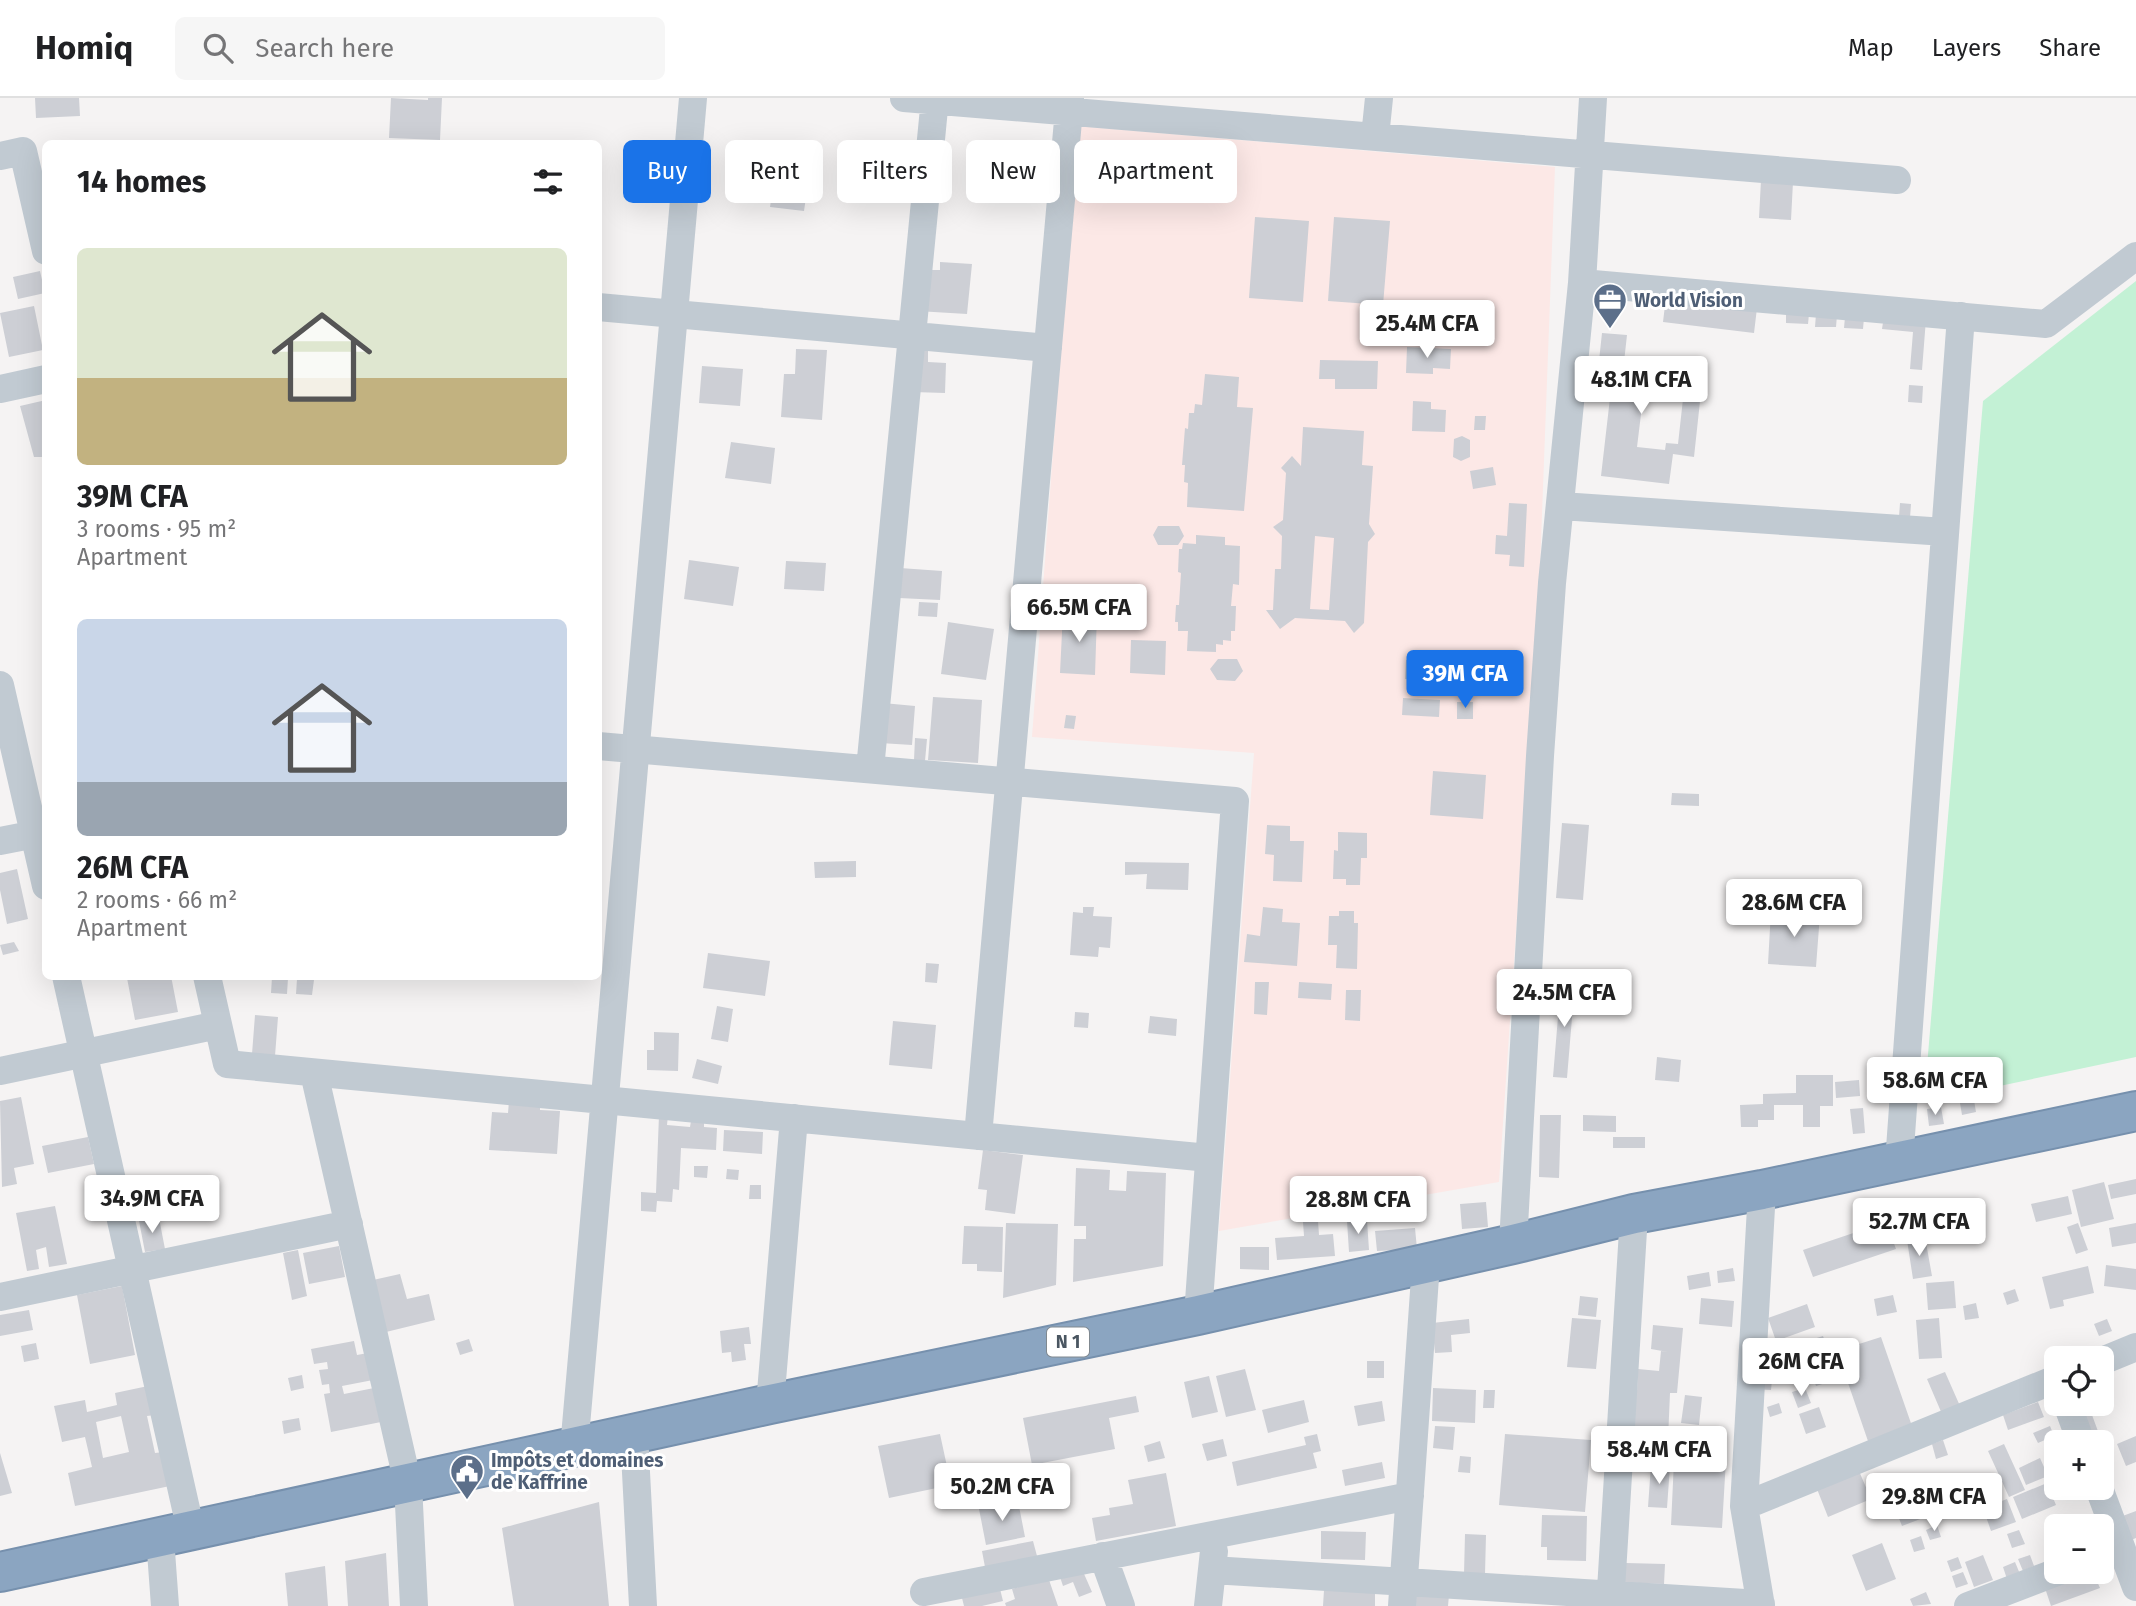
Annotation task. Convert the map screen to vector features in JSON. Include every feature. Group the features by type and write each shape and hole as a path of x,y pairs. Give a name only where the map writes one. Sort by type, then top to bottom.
{"highway":[{"name":"N 1","path":"0,1572 770,1404 1198,1315 1634,1214 1899,1162 2136,1111"}],"street":[{"path":"574,1448 693,98"},
{"path":"904,98 1160,109 1374,137 1897,180"},
{"path":"1374,137 1379,98"},
{"path":"1513,1244 1552,583 1582,283 1593,98"},
{"path":"870,769 935,99"},
{"path":"978,1136 1070,105"},
{"path":"0,156 23,151 42,234"},
{"path":"1582,283 2046,324 2136,256"},
{"path":"602,307 1048,348"},
{"path":"1899,1162 1961,316"},
{"path":"0,389 42,380"},
{"path":"1561,506 1945,532"},
{"path":"0,685 40,833 42,851"},
{"path":"602,746 1235,801 1198,1315"},
{"path":"0,841 40,833"},
{"path":"67,980 132,1269 176,1534 165,1606"},
{"path":"208,980 227,1065 1209,1157"},
{"path":"0,1071 218,1025"},
{"path":"314,1073 408,1484 414,1606"},
{"path":"770,1404 794,1118"},
{"path":"1212,1570 1403,1594 1761,1605 1744,1506 1762,1190"},
{"path":"1611,1601 1634,1214"},
{"path":"0,1297 349,1224"},
{"path":"1403,1594 1426,1263"},
{"path":"2114,1356 2136,1347"},
{"path":"1744,1506 2044,1384"},
{"path":"634,1434 642,1606"},
{"path":"924,1592 1410,1496"},
{"path":"1208,1606 1216,1534"},
{"path":"2114,1554 2136,1587"},
{"path":"1103,1556 1121,1606"},
{"path":"1968,1606 2044,1577"}],"shaded area":[{"path":"1077,126 1555,167 1539,595 1499,1182 1219,1231 1254,753 1032,737 1074,167 1074,203 1237,203 1237,140 1076,140"}],"green space":[{"path":"2136,281 2136,1057 1924,1102 1983,401"}],"building":[{"path":"35,98 79,98 80,116 36,118"},
{"path":"391,98 442,98 440,140 389,138"},
{"path":"1761,180 1793,182 1791,220 1759,218"},
{"path":"771,203 805,203 804,211 770,207"},
{"path":"1255,217 1309,221 1303,302 1249,298"},
{"path":"1334,217 1390,221 1383,305 1328,301"},
{"path":"940,262 972,264 967,314 917,311 919,270 940,270"},
{"path":"40,271 42,294 18,299 13,277"},
{"path":"1666,297 1757,308 1754,333 1663,322"},
{"path":"34,306 42,350 9,357 0,313"},
{"path":"1786,312 1809,314 1808,324 1786,323"},
{"path":"1816,314 1837,315 1836,327 1815,327"},
{"path":"1884,316 1926,319 1922,370 1910,369 1913,332 1882,329"},
{"path":"1845,317 1864,318 1863,329 1844,328"},
{"path":"1602,333 1627,335 1624,362 1673,368 1669,401 1643,398 1637,447 1665,450 1666,443 1678,444 1684,390 1701,392 1694,457 1673,454 1669,484 1601,476 1613,372 1598,370"},
{"path":"1407,347 1451,349 1450,369 1433,368 1433,374 1406,373"},
{"path":"796,349 827,350 822,420 781,417 784,374 795,374"},
{"path":"914,349 928,349 928,362 946,363 945,393 913,392"},
{"path":"1320,360 1378,361 1377,389 1335,389 1335,379 1319,379"},
{"path":"702,366 743,369 740,406 699,403"},
{"path":"1205,374 1239,377 1237,407 1253,408 1244,511 1187,507 1188,483 1184,482 1185,465 1182,465 1185,428 1188,429 1189,413 1194,413 1195,404 1202,405"},
{"path":"1909,385 1923,386 1922,403 1908,402"},
{"path":"42,401 42,457 34,457 20,406"},
{"path":"1413,401 1431,402 1431,409 1446,410 1445,432 1412,431"},
{"path":"1475,416 1486,416 1485,430 1474,430"},
{"path":"1303,427 1364,431 1362,465 1373,466 1369,524 1375,534 1368,542 1364,623 1354,633 1345,621 1295,618 1280,629 1266,610 1273,610 1275,569 1281,569 1282,536 1273,527 1283,520 1286,473 1281,468 1292,456 1301,466","holes":["1315,536 1334,538 1329,610 1310,609"]},
{"path":"1462,436 1470,440 1470,457 1461,461 1453,457 1454,439"},
{"path":"731,442 775,448 771,484 725,478"},
{"path":"1493,467 1496,485 1473,489 1470,471"},
{"path":"1509,503 1527,504 1524,567 1509,566 1510,555 1495,554 1496,535 1507,536"},
{"path":"1900,503 1911,504 1910,518 1899,517"},
{"path":"1158,526 1179,526 1184,536 1178,545 1158,545 1153,535"},
{"path":"1196,535 1225,537 1225,545 1240,546 1239,585 1233,584 1231,606 1236,606 1235,631 1231,631 1231,641 1223,640 1223,645 1216,644 1216,652 1187,651 1188,631 1178,631 1178,622 1175,622 1181,573 1178,572 1179,549 1182,549 1183,543 1196,544"},
{"path":"689,560 739,567 733,606 684,599"},
{"path":"786,561 826,563 824,591 784,589"},
{"path":"900,568 942,571 940,600 899,598"},
{"path":"919,602 938,603 937,617 918,616"},
{"path":"1063,612 1097,614 1095,675 1060,673"},
{"path":"948,622 994,629 986,680 941,674"},
{"path":"1131,640 1166,641 1165,675 1130,673"},
{"path":"1218,659 1237,659 1243,671 1235,681 1217,680 1210,669"},
{"path":"1406,660 1482,665 1481,684 1405,679"},
{"path":"933,697 982,700 978,763 928,760"},
{"path":"1403,698 1440,700 1439,717 1402,715"},
{"path":"1457,702 1473,702 1473,719 1457,719"},
{"path":"883,703 915,706 912,745 880,743"},
{"path":"1066,715 1076,716 1074,729 1064,728"},
{"path":"915,738 927,739 925,761 914,760"},
{"path":"1433,771 1486,775 1483,819 1430,815"},
{"path":"1672,793 1699,794 1699,806 1671,805"},
{"path":"1562,823 1589,825 1583,900 1556,898"},
{"path":"1267,825 1290,826 1290,841 1304,841 1302,882 1273,881 1274,855 1265,854"},
{"path":"1338,832 1367,833 1367,858 1361,858 1360,885 1346,885 1346,879 1333,879"},
{"path":"856,861 856,877 815,878 814,862"},
{"path":"1125,862 1189,863 1188,890 1146,889 1147,874 1125,875"},
{"path":"17,869 28,919 7,924 0,890 0,873"},
{"path":"1083,907 1094,907 1093,916 1112,917 1110,948 1099,947 1098,957 1070,955 1073,912 1083,913"},
{"path":"1263,907 1283,909 1282,922 1300,923 1297,966 1244,962 1247,934 1260,936"},
{"path":"1771,910 1820,914 1816,967 1768,964"},
{"path":"1339,911 1354,911 1354,923 1358,923 1357,969 1336,968 1337,945 1328,945 1329,916 1339,916"},
{"path":"14,942 19,951 3,955 0,945"},
{"path":"708,953 770,961 765,996 703,988"},
{"path":"926,963 939,964 937,983 925,982"},
{"path":"127,980 172,980 178,1012 135,1020"},
{"path":"272,980 288,980 287,994 271,993"},
{"path":"297,980 314,980 312,995 296,994"},
{"path":"1561,981 1575,982 1567,1078 1553,1077"},
{"path":"1255,982 1269,982 1267,1015 1254,1014"},
{"path":"1299,982 1332,984 1331,1000 1298,998"},
{"path":"1346,990 1361,990 1360,1021 1345,1020"},
{"path":"717,1006 733,1009 728,1042 711,1039"},
{"path":"1075,1012 1089,1013 1088,1028 1074,1027"},
{"path":"255,1015 278,1017 275,1056 252,1054"},
{"path":"1150,1016 1177,1019 1176,1036 1148,1033"},
{"path":"893,1021 936,1025 932,1069 889,1065"},
{"path":"654,1032 679,1033 678,1071 647,1070 647,1050 654,1050"},
{"path":"1657,1057 1681,1060 1679,1082 1655,1080"},
{"path":"697,1059 722,1066 718,1084 692,1078"},
{"path":"1796,1075 1833,1075 1833,1106 1820,1106 1820,1127 1803,1127 1803,1105 1774,1105 1774,1120 1758,1120 1758,1127 1741,1127 1740,1105 1763,1104 1763,1094 1796,1093"},
{"path":"1859,1080 1860,1096 1836,1098 1835,1082"},
{"path":"21,1097 34,1164 14,1168 17,1184 2,1187 0,1101"},
{"path":"1974,1100 1976,1112 1962,1115 1960,1103"},
{"path":"509,1101 540,1103 540,1110 560,1111 557,1154 489,1150 492,1112 508,1113"},
{"path":"1941,1107 1944,1124 1929,1126 1927,1109"},
{"path":"1863,1108 1865,1133 1853,1134 1850,1109"},
{"path":"659,1115 668,1115 667,1125 690,1127 691,1121 704,1122 704,1127 717,1128 716,1150 681,1148 679,1190 673,1189 672,1202 657,1201 656,1212 641,1211 641,1192 656,1193"},
{"path":"1540,1115 1561,1115 1559,1178 1539,1177"},
{"path":"1583,1115 1616,1116 1616,1132 1583,1131"},
{"path":"724,1130 763,1132 762,1154 723,1151"},
{"path":"88,1137 94,1164 48,1173 42,1146"},
{"path":"1613,1137 1645,1137 1645,1148 1613,1148"},
{"path":"983,1150 1023,1155 1015,1214 985,1210 987,1190 978,1189"},
{"path":"694,1166 708,1166 707,1178 694,1177"},
{"path":"1076,1168 1110,1170 1109,1190 1126,1191 1127,1171 1166,1173 1163,1266 1073,1282 1074,1239 1086,1239 1086,1226 1074,1226"},
{"path":"727,1169 739,1170 738,1180 726,1179"},
{"path":"2136,1179 2136,1194 2111,1199 2108,1185"},
{"path":"2104,1182 2114,1219 2081,1227 2072,1190"},
{"path":"750,1185 761,1185 761,1199 749,1199"},
{"path":"2068,1196 2072,1214 2036,1222 2031,1204"},
{"path":"1486,1202 1488,1227 1462,1229 1460,1204"},
{"path":"55,1206 67,1264 49,1267 46,1247 36,1250 39,1269 27,1271 16,1213"},
{"path":"159,1218 165,1249 145,1252 139,1221"},
{"path":"1367,1220 1369,1250 1349,1252 1347,1221"},
{"path":"1318,1221 1319,1235 1333,1234 1335,1256 1277,1260 1275,1238 1304,1236 1303,1222"},
{"path":"1886,1222 1896,1249 1813,1277 1803,1250"},
{"path":"1006,1223 1058,1224 1056,1285 1003,1298"},
{"path":"2078,1223 2088,1250 2076,1254 2067,1227"},
{"path":"2136,1223 2136,1243 2112,1247 2109,1228"},
{"path":"964,1226 1003,1227 1002,1272 977,1271 977,1264 962,1264"},
{"path":"1415,1228 1417,1249 1377,1251 1375,1231"},
{"path":"1925,1237 1932,1276 1913,1279 1907,1240"},
{"path":"339,1246 345,1277 309,1284 303,1253"},
{"path":"1240,1247 1269,1247 1269,1270 1240,1269"},
{"path":"298,1250 307,1296 292,1300 283,1253"},
{"path":"2106,1265 2136,1269 2136,1290 2104,1286"},
{"path":"2088,1266 2094,1293 2063,1300 2064,1306 2050,1309 2042,1277"},
{"path":"1733,1268 1735,1281 1718,1283 1717,1271"},
{"path":"1709,1272 1711,1286 1689,1290 1687,1276"},
{"path":"400,1274 407,1299 429,1294 435,1320 386,1332 373,1280"},
{"path":"1954,1281 1956,1308 1928,1310 1926,1283"},
{"path":"122,1286 135,1355 90,1364 77,1295"},
{"path":"2015,1289 2019,1301 2007,1305 2003,1293"},
{"path":"1893,1295 1897,1312 1877,1316 1874,1299"},
{"path":"1580,1296 1598,1298 1596,1317 1578,1315"},
{"path":"1701,1298 1734,1301 1732,1327 1699,1324"},
{"path":"1976,1303 1979,1318 1965,1320 1963,1306"},
{"path":"1807,1304 1815,1327 1776,1341 1768,1318"},
{"path":"29,1310 33,1330 0,1336 0,1315"},
{"path":"1572,1318 1601,1320 1596,1369 1567,1367"},
{"path":"1939,1318 1942,1358 1919,1359 1916,1320"},
{"path":"1469,1319 1470,1333 1451,1335 1452,1352 1435,1353 1432,1323"},
{"path":"2107,1319 2112,1331 2099,1336 2094,1324"},
{"path":"1653,1325 1683,1328 1677,1393 1670,1393 1667,1462 1624,1460 1628,1390 1637,1391 1638,1369 1659,1371 1661,1351 1668,1352 1651,1349"},
{"path":"749,1327 751,1344 744,1344 746,1360 732,1362 731,1352 722,1353 720,1331"},
{"path":"1823,1336 1838,1379 1816,1386 1801,1343"},
{"path":"1881,1337 1913,1429 1869,1444 1837,1351"},
{"path":"469,1339 473,1351 460,1355 456,1343"},
{"path":"354,1341 357,1355 368,1353 373,1380 342,1386 344,1394 374,1388 381,1422 331,1432 324,1394 330,1393 329,1384 322,1385 319,1370 328,1369 327,1362 314,1364 311,1349"},
{"path":"36,1343 39,1359 24,1362 21,1346"},
{"path":"1794,1345 1801,1365 1786,1369 1780,1350"},
{"path":"1754,1360 1774,1361 1771,1390 1751,1389"},
{"path":"1367,1361 1384,1361 1384,1378 1367,1378"},
{"path":"1245,1369 1256,1410 1226,1417 1216,1376"},
{"path":"1945,1372 1960,1406 1942,1414 1927,1379"},
{"path":"302,1375 304,1388 291,1391 288,1378"},
{"path":"1209,1376 1218,1412 1192,1418 1184,1382"},
{"path":"148,1386 155,1415 147,1416 155,1453 163,1452 170,1486 75,1506 68,1473 92,1467 85,1437 62,1442 54,1406 85,1400 87,1412 117,1405 115,1393","holes":["121,1416 129,1452 103,1458 96,1422"]},
{"path":"1433,1388 1476,1390 1475,1423 1432,1421"},
{"path":"1805,1388 1811,1403 1798,1408 1792,1392"},
{"path":"1484,1390 1495,1390 1494,1408 1483,1408"},
{"path":"1685,1395 1702,1397 1699,1425 1681,1423"},
{"path":"1136,1396 1139,1412 1109,1418 1115,1449 1032,1465 1023,1418"},
{"path":"1304,1400 1309,1422 1268,1433 1262,1410"},
{"path":"1382,1401 1385,1421 1358,1426 1354,1406"},
{"path":"2038,1402 2044,1417 2008,1430 2003,1415"},
{"path":"1779,1403 1782,1413 1770,1417 1767,1407"},
{"path":"1819,1407 1826,1427 1806,1434 1799,1414"},
{"path":"2069,1416 2092,1416 2098,1430 2074,1430"},
{"path":"299,1418 301,1430 284,1434 282,1421"},
{"path":"1435,1426 1455,1427 1453,1450 1433,1448"},
{"path":"2050,1426 2052,1430 2044,1430 2044,1440 2038,1443 2033,1433"},
{"path":"1683,1428 1696,1429 1696,1442 1683,1441"},
{"path":"940,1434 951,1485 889,1498 878,1446"},
{"path":"1317,1434 1321,1451 1313,1453 1317,1468 1237,1486 1232,1462 1306,1445 1304,1437"},
{"path":"1505,1434 1591,1440 1585,1512 1499,1505"},
{"path":"2136,1436 2136,1462 2126,1466 2117,1444"},
{"path":"1223,1439 1227,1456 1207,1461 1202,1444"},
{"path":"1943,1440 1948,1455 1936,1459 1932,1444"},
{"path":"1160,1441 1165,1458 1148,1462 1144,1446"},
{"path":"1699,1441 1727,1442 1722,1528 1671,1525 1674,1461 1699,1462"},
{"path":"2004,1444 2025,1490 2009,1497 1988,1451"},
{"path":"0,1453 12,1493 0,1496"},
{"path":"1460,1456 1471,1457 1470,1473 1458,1472"},
{"path":"2040,1458 2044,1467 2044,1478 2026,1485 2019,1468"},
{"path":"1382,1462 1385,1478 1345,1486 1342,1470"},
{"path":"1651,1465 1670,1466 1667,1508 1648,1507"},
{"path":"1859,1471 1871,1499 1828,1517 1817,1489"},
{"path":"1166,1473 1176,1526 1096,1541 1092,1518 1110,1515 1109,1508 1133,1504 1128,1480"},
{"path":"1897,1475 1903,1485 1893,1491 1887,1481"},
{"path":"2044,1484 2044,1500 2054,1500 2056,1505 2022,1519 2013,1497"},
{"path":"1909,1488 1913,1498 1929,1492 1936,1513 1902,1526 1890,1495"},
{"path":"1963,1490 1971,1510 1949,1519 1941,1499"},
{"path":"2007,1499 2016,1522 1991,1531 1983,1508"},
{"path":"1018,1501 1025,1537 986,1545 979,1509"},
{"path":"599,1502 609,1606 514,1606 502,1528"},
{"path":"2136,1511 2136,1538 2121,1544 2114,1519"},
{"path":"1542,1515 1587,1516 1586,1561 1547,1560 1547,1547 1541,1547"},
{"path":"1937,1525 1941,1537 1930,1540 1926,1530"},
{"path":"2019,1530 2025,1544 2012,1548 2007,1534"},
{"path":"1321,1531 1366,1532 1365,1560 1321,1559"},
{"path":"1465,1534 1486,1535 1485,1574 1464,1574"},
{"path":"1921,1536 1925,1549 1914,1552 1910,1540"},
{"path":"1033,1541 1037,1556 985,1567 982,1551"},
{"path":"1882,1543 1896,1579 1866,1591 1852,1555"},
{"path":"386,1553 389,1606 348,1606 345,1561"},
{"path":"1983,1555 1993,1580 1974,1587 1965,1562"},
{"path":"2030,1555 2034,1566 2023,1571 2018,1559"},
{"path":"1958,1557 1962,1568 1951,1572 1947,1561"},
{"path":"2015,1562 2020,1574 2007,1579 2003,1567"},
{"path":"1626,1563 1665,1564 1664,1584 1615,1582"},
{"path":"325,1566 328,1606 288,1606 285,1573"},
{"path":"1081,1567 1092,1592 1079,1597 1073,1582 1063,1586 1060,1577"},
{"path":"1963,1572 1968,1584 1956,1588 1952,1576"},
{"path":"1048,1577 1058,1606 1006,1606 1005,1603 1015,1599 1012,1589"},
{"path":"2055,1584 2098,1584 2100,1588 2051,1606 2045,1588"},
{"path":"999,1585 1003,1601 982,1606 964,1606 961,1594"},
{"path":"1324,1590 1375,1592 1375,1606 1323,1606"},
{"path":"1926,1592 1931,1604 1913,1606 1910,1599"},
{"path":"1405,1593 1449,1595 1448,1606 1405,1606"}],"place":[{"name":"World Vision","path":"1610,330"},
{"name":"Impôts et domaines de Kaffrine","path":"467,1501"}]}
